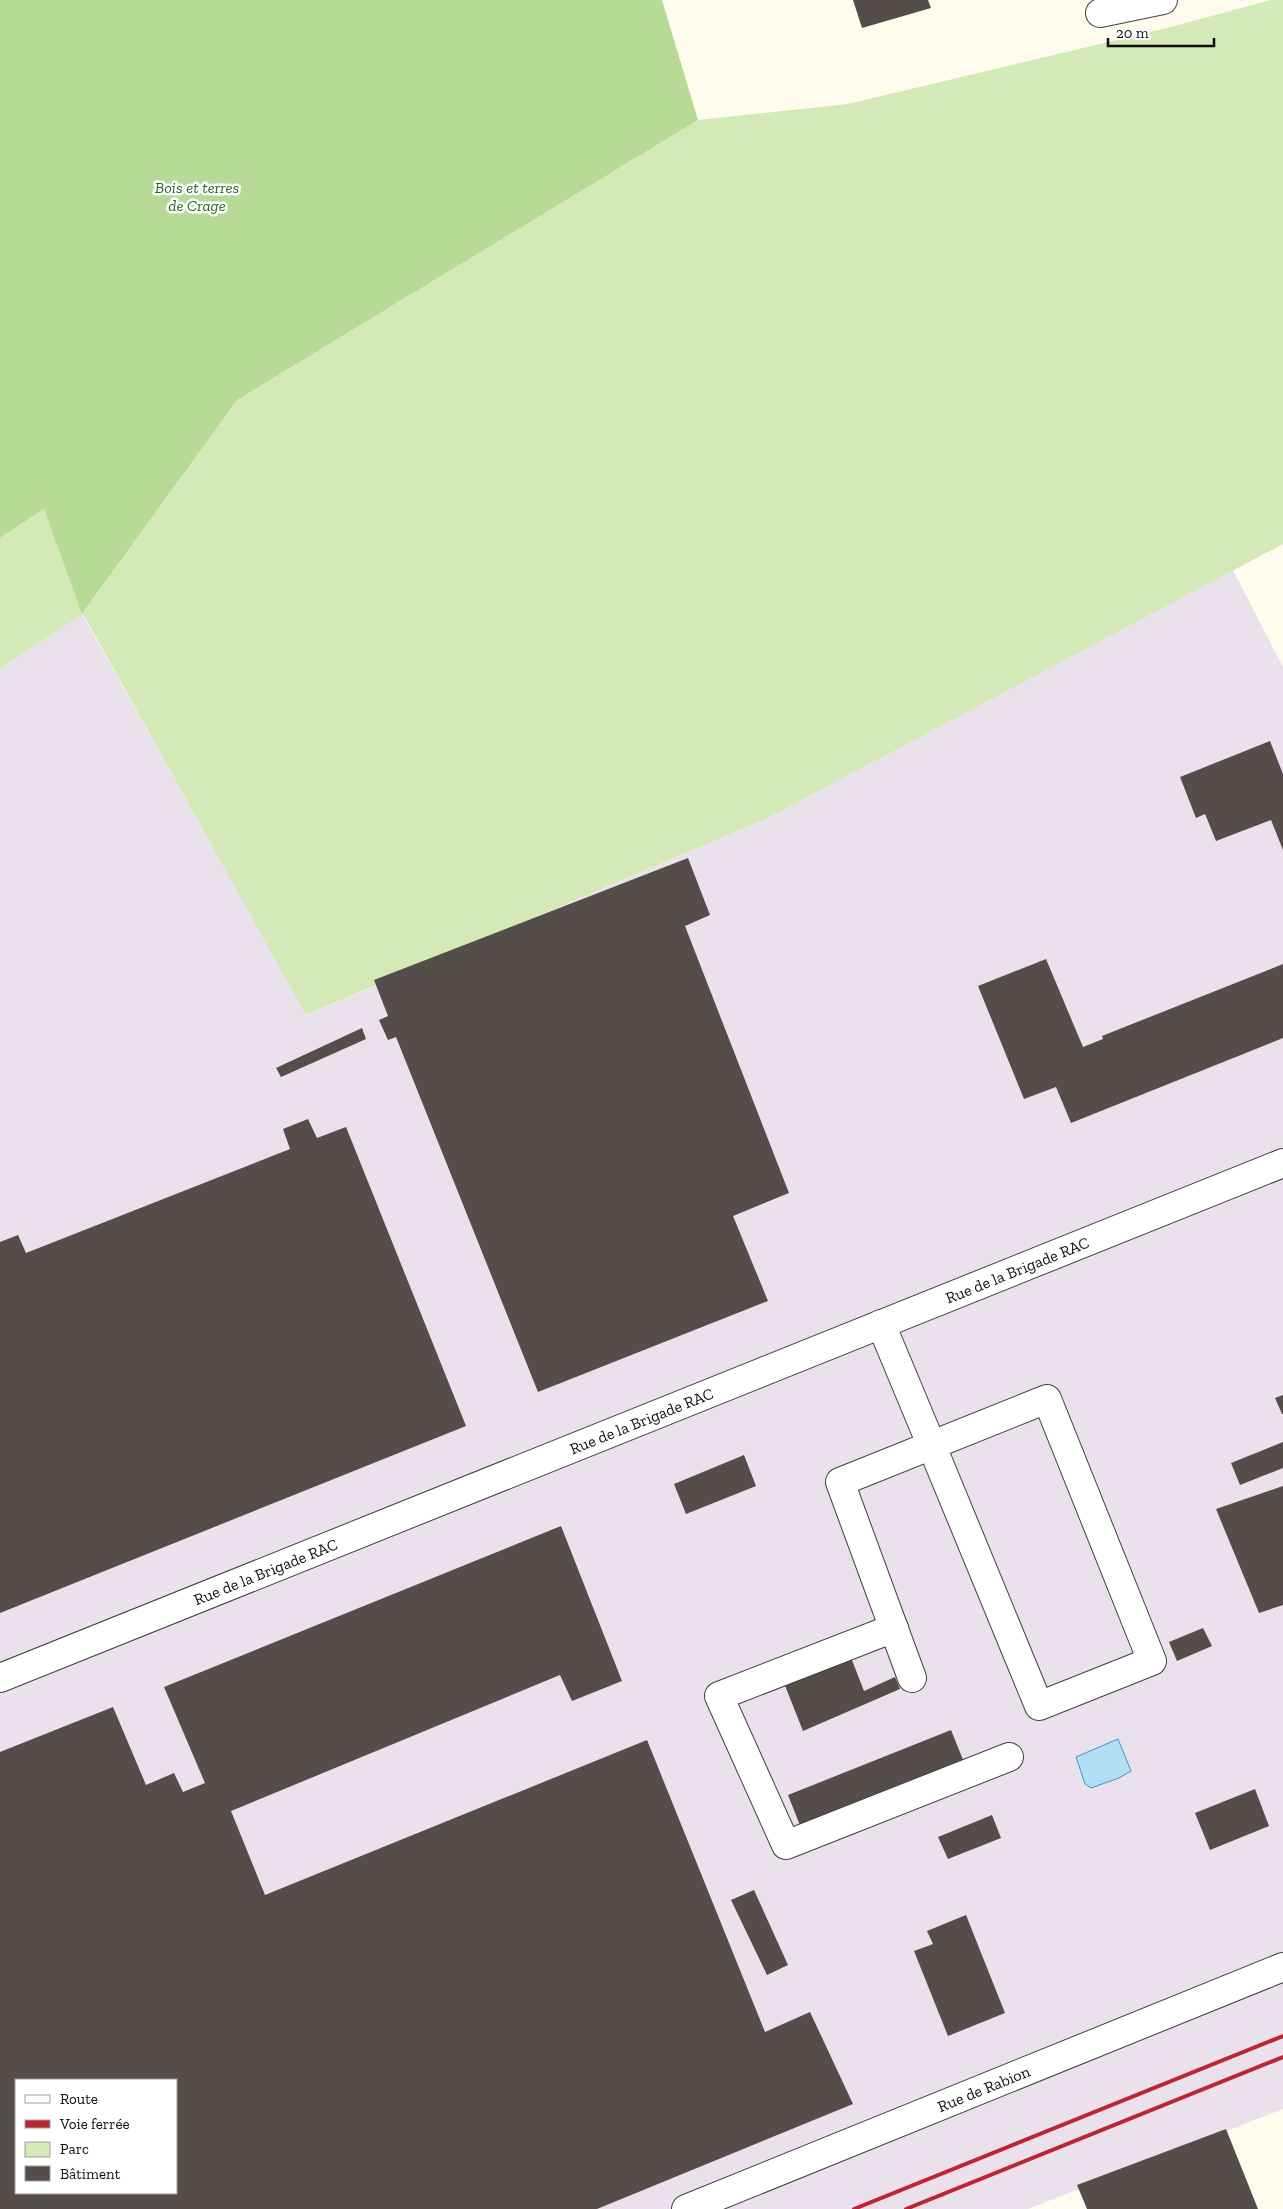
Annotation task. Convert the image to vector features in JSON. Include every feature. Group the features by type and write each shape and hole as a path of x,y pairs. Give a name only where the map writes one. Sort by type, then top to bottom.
{"street":[{"path":"1100,13 1163,0"},
{"name":"Rue de la Brigade RAC","path":"0,1678 1283,1163"},
{"path":"881,1324 931,1444 1039,1706 1152,1662 1047,1399 931,1444 840,1482 912,1678"},
{"path":"894,1628 719,1696 786,1845 1009,1757"},
{"name":"Rue de Rabion","path":"686,2209 1283,1967"}],"shaded area":[{"path":"1233,570 1283,667 1283,2109 1028,2209 0,2209 0,669 82,614 307,1015 768,818"}],"green space":[{"name":"Bois et terres de Crage","path":"0,0 662,0 698,120 237,400 82,614 44,509 0,538"},
{"path":"1271,0 1283,0 1283,544 768,818 306,1015 83,614 0,669 0,538 44,509 83,613 237,400 698,120 848,104 1167,28"}],"water":[{"path":"1118,1739 1131,1771 1119,1778 1091,1788 1085,1784 1076,1757"}],"building":[{"path":"853,0 928,0 931,8 862,28"},
{"path":"1270,741 1283,774 1283,850 1271,820 1216,841 1205,814 1196,818 1180,777"},
{"path":"688,858 710,915 685,926 789,1193 733,1216 768,1301 538,1392 396,1037 388,1040 379,1020 388,1016 374,980"},
{"path":"1046,959 1083,1047 1103,1039 1102,1036 1283,964 1283,1038 1071,1123 1056,1087 1024,1099 978,986"},
{"path":"362,1028 366,1039 281,1077 276,1068"},
{"path":"308,1119 317,1138 346,1127 466,1426 0,1613 0,1242 18,1235 26,1253 290,1149 283,1129"},
{"path":"1283,1395 1283,1414 1282,1414 1275,1398"},
{"path":"1283,1442 1283,1468 1240,1485 1231,1463"},
{"path":"744,1455 756,1486 686,1514 674,1484"},
{"path":"1283,1486 1283,1605 1259,1613 1216,1509"},
{"path":"561,1526 622,1681 572,1701 560,1675 231,1811 265,1895 647,1740 765,2032 810,2012 853,2104 597,2209 0,2209 0,1752 113,1707 146,1785 174,1773 183,1792 205,1783 164,1687"},
{"path":"1203,1628 1212,1646 1177,1661 1169,1642"},
{"path":"850,1655 864,1691 895,1677 900,1689 803,1731 784,1683"},
{"path":"951,1730 966,1767 935,1779 932,1772 830,1812 833,1821 803,1833 788,1795"},
{"path":"1255,1789 1269,1826 1210,1850 1195,1813"},
{"path":"992,1815 1001,1838 948,1859 938,1837"},
{"path":"754,1890 788,1965 767,1975 731,1900"},
{"path":"966,1915 1005,2013 948,2036 914,1951 933,1944 927,1931"},
{"path":"1226,2129 1258,2209 1087,2209 1077,2185"}],"railway":[{"path":"854,2209 1283,2036"},
{"path":"906,2209 1283,2057"}]}
